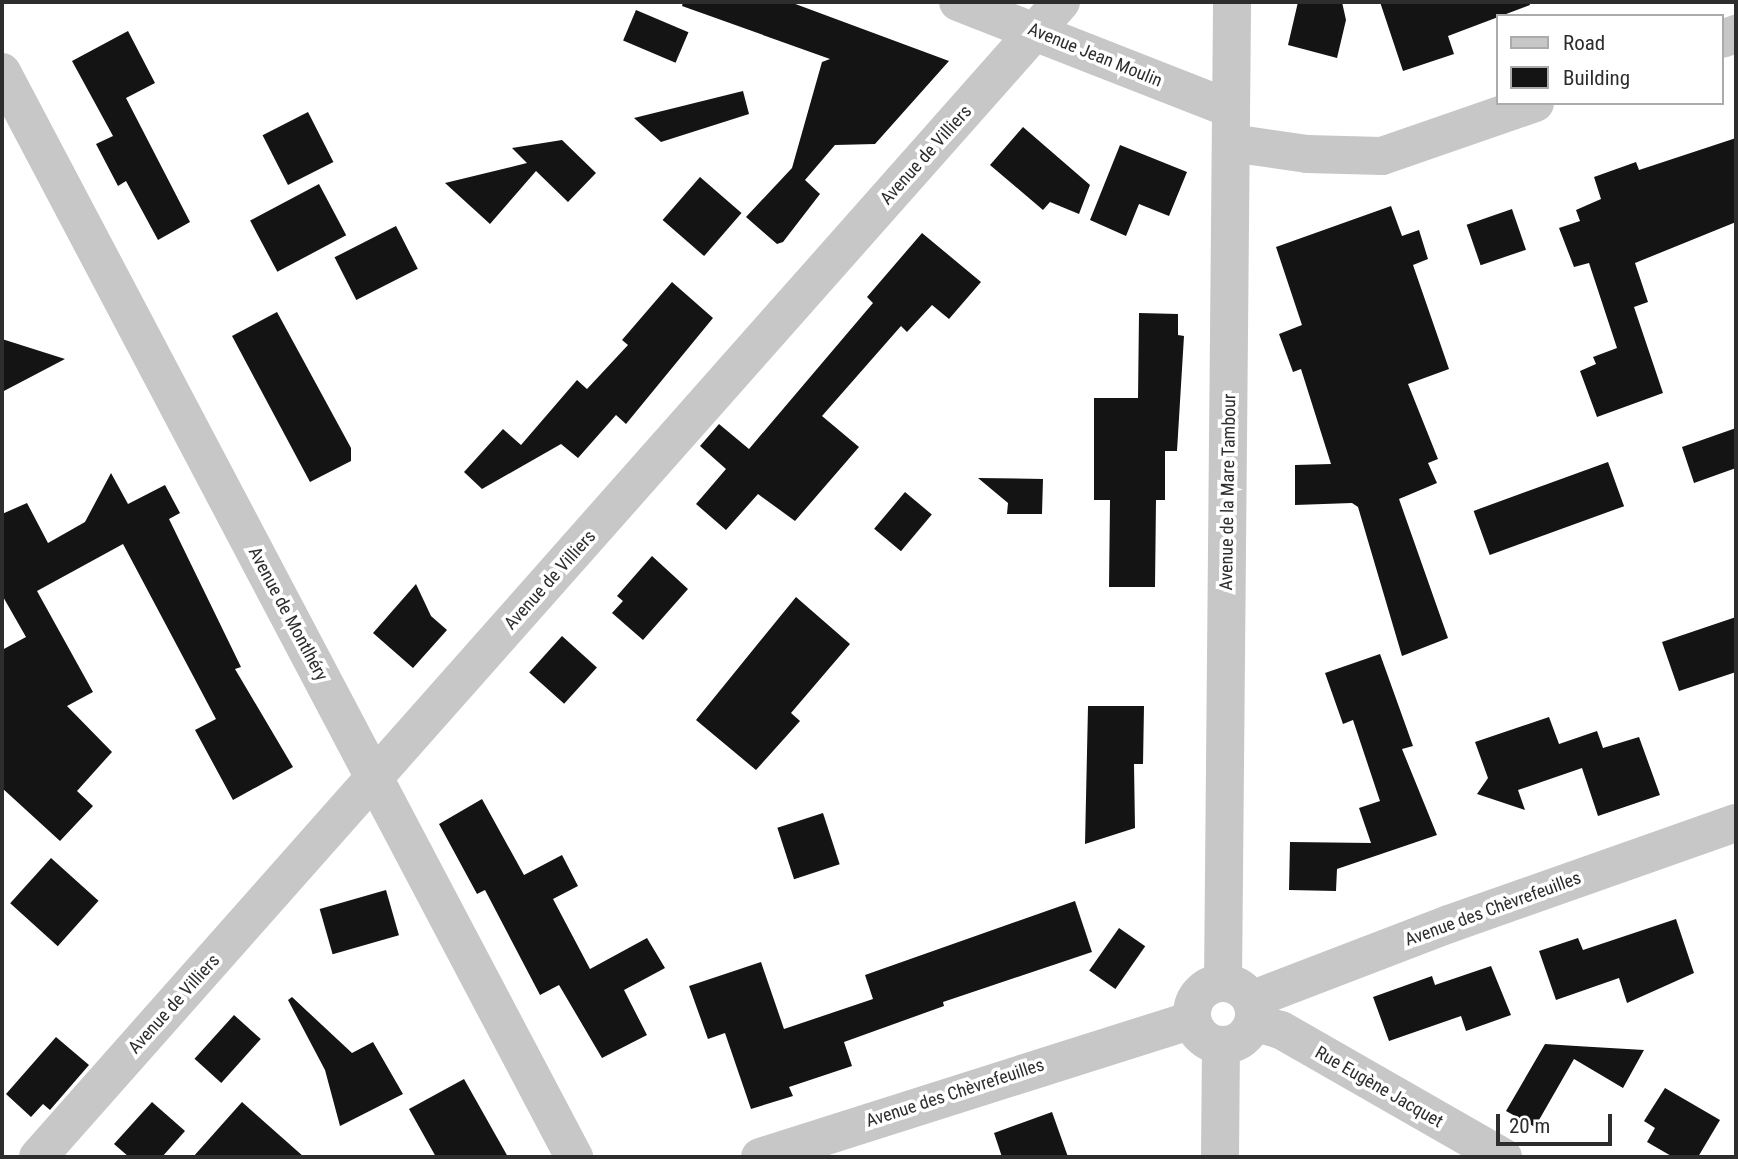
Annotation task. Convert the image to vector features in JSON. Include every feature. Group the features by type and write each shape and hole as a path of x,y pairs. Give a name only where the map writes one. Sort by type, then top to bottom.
{"street":[{"name":"Avenue Jean Moulin","path":"958,2 1035,31 1231,126 1307,155 1382,156 1529,105"},
{"name":"Avenue de Villiers","path":"38,1157 1061,2"},
{"name":"Avenue de la Mare Tambour","path":"1232,2 1231,126 1243,1001"},
{"name":"Avenue de Montlhéry","path":"2,72 573,1157"},
{"name":"Avenue des Chèvrefeuilles","path":"1243,1001 1448,924 1736,823"},
{"path":"1202,989 1243,1001 1236,1043 1221,1046 1202,1038 1192,1020 1191,1009 1202,989"},
{"name":"Rue Eugène Jacquet","path":"1243,1001 1281,1030 1503,1157"},
{"name":"Avenue des Chèvrefeuilles","path":"760,1157 1192,1020"},
{"path":"1220,1157 1221,1046"}],"building":[{"path":"683,2 790,2 949,61 875,144 835,145 805,180 820,194 783,242 777,244 746,217 792,168 822,62 830,59 682,6"},
{"path":"1298,2 1342,2 1346,20 1337,58 1288,45"},
{"path":"1380,2 1529,2 1530,5 1506,14 1496,14 1496,18 1448,36 1454,54 1403,71"},
{"path":"636,10 688,32 676,63 623,40"},
{"path":"128,31 155,83 126,98 190,222 158,240 126,181 118,186 96,144 113,136 72,61"},
{"path":"743,91 749,114 661,142 634,118"},
{"path":"308,112 333,162 288,185 263,135"},
{"path":"1023,127 1090,185 1079,214 1050,202 1043,210 990,165"},
{"path":"1736,138 1736,222 1635,263 1648,302 1634,307 1663,393 1597,417 1580,371 1596,364 1593,357 1617,348 1589,263 1574,267 1559,228 1580,221 1576,210 1601,199 1594,177 1636,162 1639,170"},
{"path":"562,140 596,173 568,202 536,171 490,224 445,183 527,163 512,148"},
{"path":"1120,145 1187,172 1169,216 1139,204 1126,236 1090,220"},
{"path":"700,177 742,213 704,256 663,220"},
{"path":"319,184 346,235 277,272 250,221"},
{"path":"1391,206 1402,236 1419,230 1428,259 1413,265 1449,369 1408,384 1438,459 1428,463 1437,483 1399,499 1448,638 1402,656 1358,507 1352,503 1295,505 1295,465 1331,464 1301,369 1293,372 1279,334 1302,325 1276,247"},
{"path":"1512,209 1526,250 1481,265 1467,225"},
{"path":"396,226 418,269 356,300 335,257"},
{"path":"922,233 981,282 949,319 932,305 907,332 901,326 822,416 859,447 795,521 758,494 726,530 696,504 726,469 700,446 719,424 749,449 873,303 867,297"},
{"path":"672,282 713,318 626,424 616,415 578,458 561,444 482,489 464,472 503,429 521,445 577,380 587,389 628,345 622,340"},
{"path":"277,312 351,448 351,461 310,482 232,336"},
{"path":"1139,313 1178,314 1178,335 1184,336 1177,451 1165,451 1165,500 1156,500 1155,587 1109,587 1110,500 1094,500 1094,398 1138,398"},
{"path":"2,339 65,359 2,392"},
{"path":"1736,428 1736,468 1694,483 1682,447"},
{"path":"1608,462 1624,506 1490,555 1474,511"},
{"path":"111,473 128,504 165,485 180,513 169,519 241,667 235,669 293,767 233,800 195,730 216,719 123,544 37,591 93,692 67,706 112,752 77,791 93,806 60,841 2,788 2,650 26,637 2,595 2,514 27,503 48,543 85,522"},
{"path":"978,478 1043,479 1042,514 1007,514 1008,503"},
{"path":"905,492 932,514 901,551 874,529"},
{"path":"652,556 688,589 643,640 612,613 623,601 617,596"},
{"path":"416,584 431,616 447,630 413,668 373,633"},
{"path":"796,597 850,644 791,713 800,721 756,770 696,720"},
{"path":"1736,617 1736,672 1679,691 1662,642"},
{"path":"562,636 597,667 564,704 529,672"},
{"path":"1380,654 1413,746 1402,749 1437,835 1337,869 1336,891 1289,890 1290,842 1371,843 1359,808 1380,801 1353,720 1343,724 1325,673"},
{"path":"1088,706 1144,706 1143,764 1134,764 1135,828 1085,844"},
{"path":"1549,717 1559,744 1597,731 1603,748 1639,737 1660,795 1598,816 1582,768 1518,790 1525,810 1477,794 1488,778 1475,742"},
{"path":"482,799 524,875 562,855 578,886 553,899 590,969 647,938 665,968 624,990 647,1035 602,1058 559,985 540,995 485,890 477,894 439,824"},
{"path":"823,813 840,864 794,879 777,828"},
{"path":"51,858 99,901 58,946 10,903"},
{"path":"386,890 399,935 333,954 320,909"},
{"path":"1075,901 1092,952 943,1002 944,1006 844,1042 852,1066 789,1087 793,1096 751,1109 725,1033 708,1039 689,986 761,962 784,1029 873,999 865,975"},
{"path":"1676,919 1694,973 1627,1003 1619,978 1556,1000 1539,951 1578,938 1583,950"},
{"path":"1119,928 1145,946 1115,989 1089,971"},
{"path":"1491,966 1511,1015 1466,1031 1461,1016 1389,1041 1373,997 1432,976 1435,985"},
{"path":"292,997 352,1053 373,1042 403,1094 340,1126 325,1070 288,1000"},
{"path":"234,1015 261,1039 221,1083 195,1059"},
{"path":"56,1037 89,1065 50,1110 43,1104 31,1117 6,1094"},
{"path":"1545,1044 1644,1050 1623,1088 1574,1059 1535,1127 1506,1111"},
{"path":"464,1079 508,1157 436,1157 409,1109"},
{"path":"1665,1088 1720,1120 1698,1157 1673,1157 1647,1142 1655,1128 1644,1121"},
{"path":"152,1102 185,1131 162,1157 129,1157 114,1144"},
{"path":"242,1102 304,1157 193,1157"},
{"path":"1052,1112 1068,1157 1002,1157 994,1133"}]}
